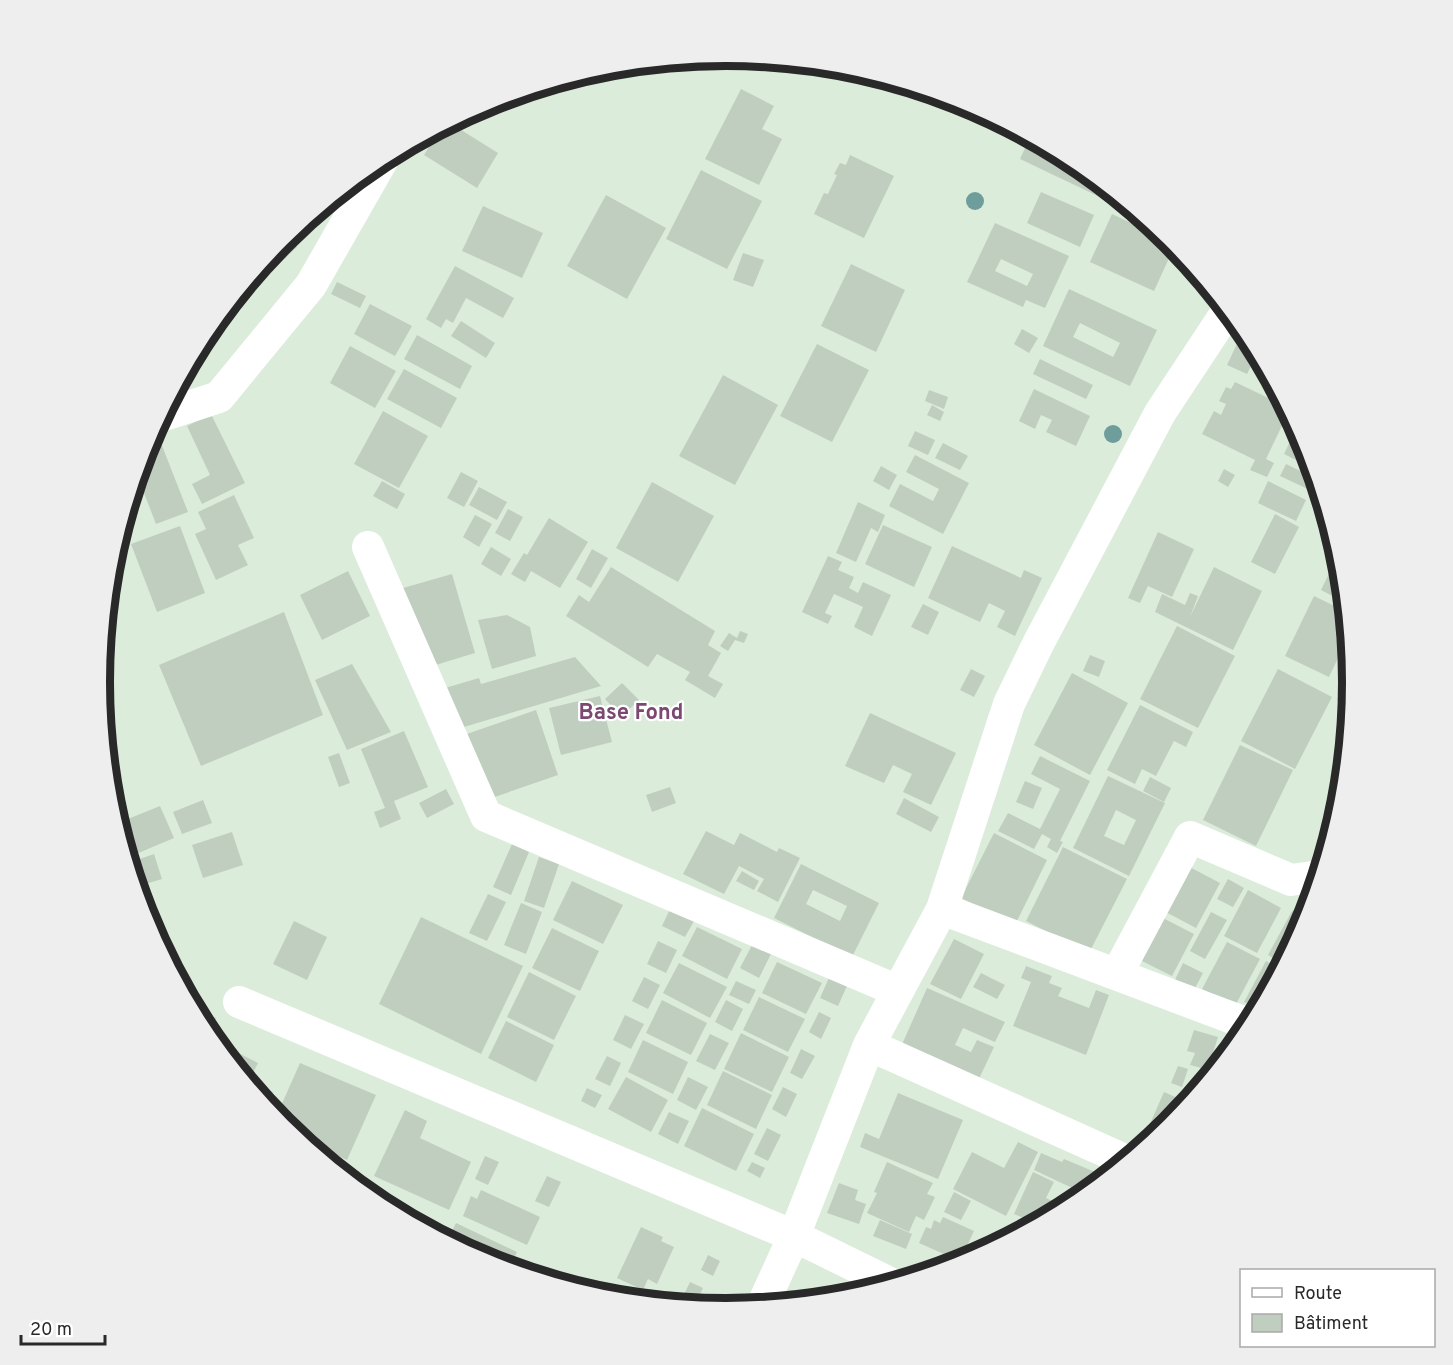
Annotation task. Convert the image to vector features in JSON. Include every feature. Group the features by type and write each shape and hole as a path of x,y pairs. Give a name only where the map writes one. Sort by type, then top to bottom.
{"street":[{"path":"173,412 219,397 311,285 372,178"},
{"path":"766,1298 794,1236 869,1045 942,909 1009,704 1038,644 1160,413 1223,317"},
{"path":"368,547 486,816 898,991"},
{"path":"1117,975 1190,837 1291,880 1311,877"},
{"path":"942,909 1242,1021"},
{"path":"239,1002 794,1236 882,1279"},
{"path":"869,1045 1062,1134 1119,1158"}],"building":[{"path":"741,89 774,106 762,129 782,139 759,185 705,159"},
{"path":"926,99 942,105 941,108 925,101"},
{"path":"949,108 972,117 971,119"},
{"path":"458,128 498,153 477,188 424,155 433,141"},
{"path":"1027,145 1069,170 1106,196 1104,199 1020,159"},
{"path":"850,155 894,176 864,238 814,214 824,193 828,194 840,163 846,165"},
{"path":"701,170 762,201 727,269 666,239"},
{"path":"1041,192 1094,215 1080,247 1027,223"},
{"path":"606,195 666,228 627,299 567,266"},
{"path":"483,206 543,233 522,278 462,251"},
{"path":"1112,214 1143,228 1170,255 1154,291 1090,262"},
{"path":"995,223 1069,256 1045,308 1026,300 1023,307 967,282","holes":["1001,259 1033,274 1027,286 995,271"]},
{"path":"294,244 297,247 257,285 263,276"},
{"path":"743,253 764,260 753,287 733,280"},
{"path":"851,264 905,290 876,352 821,326"},
{"path":"455,266 514,298 503,318 466,298 453,323 446,319 441,328 426,319"},
{"path":"337,282 366,296 360,308 331,294"},
{"path":"1069,289 1157,330 1130,386 1043,346","holes":["1080,323 1120,343 1113,357 1073,337"]},
{"path":"370,304 412,326 395,356 354,334"},
{"path":"461,321 495,343 486,358 451,336"},
{"path":"1022,329 1038,338 1029,353 1014,344"},
{"path":"417,335 472,366 460,389 404,359"},
{"path":"1239,340 1253,362 1247,374 1227,365"},
{"path":"817,344 869,370 832,442 780,416"},
{"path":"350,346 396,371 375,408 330,383"},
{"path":"1040,359 1093,385 1086,399 1033,374"},
{"path":"404,369 457,398 441,428 387,399"},
{"path":"723,375 778,405 735,485 679,456"},
{"path":"1235,382 1274,401 1284,421 1266,459 1274,463 1267,477 1250,470 1255,460 1202,434 1214,411 1221,415 1226,404 1219,401 1226,387 1231,389"},
{"path":"1034,389 1090,416 1076,446 1046,432 1052,420 1041,415 1035,429 1019,421"},
{"path":"929,390 948,397 944,409 925,401"},
{"path":"932,405 944,412 940,421 927,415"},
{"path":"383,411 428,436 399,488 354,464"},
{"path":"211,414 245,483 202,504 192,484 210,475 187,426"},
{"path":"915,431 935,440 928,455 908,446"},
{"path":"1292,438 1302,463 1284,454"},
{"path":"161,443 188,512 156,524 142,488 158,444"},
{"path":"943,443 968,456 960,470 935,458"},
{"path":"915,455 969,483 943,534 889,506 900,484 933,501 939,489 906,472"},
{"path":"1286,464 1306,474 1312,491 1280,476"},
{"path":"881,466 897,475 889,490 873,481"},
{"path":"1224,469 1235,475 1228,487 1218,481"},
{"path":"461,472 478,481 464,507 447,498"},
{"path":"382,481 405,494 397,509 373,496"},
{"path":"1268,481 1306,500 1296,521 1258,503"},
{"path":"652,482 714,516 678,582 616,548"},
{"path":"479,487 507,502 497,520 469,505"},
{"path":"234,495 254,538 238,545 248,565 216,580 195,534 206,529 198,512"},
{"path":"858,502 885,515 878,532 871,528 856,562 836,553"},
{"path":"508,509 523,517 510,541 495,533"},
{"path":"1275,514 1299,527 1275,574 1251,562"},
{"path":"475,515 492,524 479,547 463,537"},
{"path":"549,518 588,542 560,588 531,571 525,582 511,574 524,553 527,555"},
{"path":"883,525 932,547 914,587 865,564"},
{"path":"180,526 205,593 157,612 131,544"},
{"path":"1158,532 1194,549 1172,597 1148,586 1140,603 1128,598"},
{"path":"952,546 1021,578 1024,570 1042,578 1015,636 997,627 1005,611 989,603 980,622 928,598"},
{"path":"491,547 511,559 501,576 481,564"},
{"path":"592,549 608,558 591,588 576,579"},
{"path":"828,556 842,562 838,570 854,577 849,588 858,593 863,582 891,595 872,636 854,627 863,607 834,594 825,613 832,616 828,624 802,612"},
{"path":"611,567 715,631 708,645 721,653 708,676 723,684 715,698 685,680 690,672 657,654 648,667 566,616 579,595 589,602"},
{"path":"1214,567 1262,591 1233,650 1155,612 1162,594 1185,605 1190,593 1198,596 1190,617"},
{"path":"1332,567 1337,599 1321,590"},
{"path":"348,571 370,616 322,640 300,595"},
{"path":"452,574 475,653 426,668 403,588"},
{"path":"1314,596 1339,608 1342,649 1329,677 1285,656"},
{"path":"923,604 939,612 928,635 911,627"},
{"path":"284,612 323,715 201,766 159,665"},
{"path":"507,615 530,627 536,656 492,669 478,620"},
{"path":"1177,626 1235,656 1198,728 1140,699"},
{"path":"740,631 748,634 744,643 735,640 728,651 720,646 729,633 737,638"},
{"path":"1090,655 1105,661 1099,677 1083,671"},
{"path":"575,657 601,686 457,729 445,688 479,678 481,684"},
{"path":"352,664 391,732 347,750 315,680"},
{"path":"971,669 985,676 974,697 960,690"},
{"path":"1278,669 1332,697 1295,769 1241,741"},
{"path":"1072,673 1128,703 1090,775 1034,745"},
{"path":"622,683 639,700 621,717 605,699"},
{"path":"1343,687 1343,702 1337,700"},
{"path":"600,696 612,742 561,755 549,708"},
{"path":"1140,705 1193,732 1186,747 1174,741 1156,776 1142,769 1135,784 1107,770"},
{"path":"536,710 558,775 486,800 464,735"},
{"path":"870,713 956,753 931,805 903,792 912,774 893,765 884,783 845,766"},
{"path":"404,731 428,787 394,801 401,819 380,828 374,812 385,808 361,749"},
{"path":"1240,745 1293,770 1256,846 1203,820"},
{"path":"339,753 350,783 339,787 328,757"},
{"path":"1040,756 1090,781 1060,841 1063,842 1057,853 1047,847 1051,839 1042,834 1034,849 998,831 1008,813 1040,829 1060,789 1031,774"},
{"path":"1108,776 1165,803 1129,876 1073,848","holes":["1116,810 1136,820 1124,845 1104,836"]},
{"path":"1150,777 1171,788 1164,802 1143,791"},
{"path":"1025,781 1042,788 1033,809 1016,802"},
{"path":"670,787 676,803 652,812 646,795"},
{"path":"446,789 454,804 427,818 419,803"},
{"path":"904,798 939,817 931,832 896,814"},
{"path":"203,800 212,823 182,834 173,812"},
{"path":"160,806 174,838 136,854 126,820"},
{"path":"706,831 734,845 740,833 777,852 779,848 800,858 778,902 757,891 764,879 739,866 724,894 683,874"},
{"path":"232,832 243,865 203,878 192,845"},
{"path":"994,833 1047,860 1015,925 961,898"},
{"path":"512,844 529,852 511,895 493,887"},
{"path":"1063,847 1127,879 1089,953 1026,921"},
{"path":"154,854 162,879 144,884 137,860"},
{"path":"539,857 559,864 544,908 524,901"},
{"path":"801,864 879,903 852,957 774,918","holes":["813,890 847,906 840,921 806,904"]},
{"path":"1184,864 1220,883 1196,928 1160,909"},
{"path":"742,871 759,881 754,890 736,881"},
{"path":"1228,879 1244,888 1233,907 1217,899"},
{"path":"572,881 623,905 603,944 553,920"},
{"path":"1248,890 1281,908 1257,953 1224,936"},
{"path":"488,894 506,902 487,941 469,933"},
{"path":"521,903 542,912 526,954 504,945"},
{"path":"670,909 694,921 685,937 662,926"},
{"path":"1292,911 1298,914 1276,960 1268,955"},
{"path":"1211,912 1227,920 1205,959 1190,951"},
{"path":"421,917 523,966 481,1054 379,1004"},
{"path":"1161,917 1194,934 1172,976 1138,959"},
{"path":"294,921 327,937 307,980 273,964"},
{"path":"697,927 742,949 727,979 682,956"},
{"path":"552,928 599,951 580,991 532,968"},
{"path":"954,939 984,954 961,999 930,984"},
{"path":"658,941 677,950 666,973 647,964"},
{"path":"1227,942 1260,959 1235,1006 1202,989"},
{"path":"752,945 771,954 759,978 740,968"},
{"path":"1266,961 1274,965 1251,1006 1244,1002"},
{"path":"777,962 822,983 806,1014 762,993"},
{"path":"679,963 727,987 710,1018 663,993"},
{"path":"1183,963 1203,973 1193,992 1174,982"},
{"path":"1026,966 1052,976 1049,983 1062,988 1058,996 1089,1008 1096,990 1109,995 1086,1055 1013,1026 1031,982 1021,978"},
{"path":"832,971 850,979 838,1006 820,998"},
{"path":"529,972 576,996 554,1040 507,1017"},
{"path":"981,973 1005,985 997,999 973,987"},
{"path":"644,977 660,985 648,1009 632,1001"},
{"path":"736,981 756,990 749,1004 729,995"},
{"path":"927,988 1005,1022 995,1042 963,1028 955,1045 971,1052 977,1040 994,1047 977,1083 900,1049"},
{"path":"759,997 805,1019 788,1052 743,1030"},
{"path":"662,1000 707,1023 691,1055 646,1033"},
{"path":"726,1000 743,1009 732,1031 715,1022"},
{"path":"819,1012 831,1018 821,1039 809,1032"},
{"path":"207,1014 216,1018 213,1024"},
{"path":"625,1015 644,1024 631,1049 613,1040"},
{"path":"506,1021 554,1045 536,1082 488,1058"},
{"path":"1194,1030 1218,1037 1212,1056 1216,1057 1204,1073 1205,1069 1190,1065 1195,1053 1187,1051"},
{"path":"219,1032 227,1036 225,1041"},
{"path":"741,1033 789,1057 772,1092 724,1069"},
{"path":"710,1034 729,1043 715,1070 696,1061"},
{"path":"643,1040 688,1062 673,1094 628,1072"},
{"path":"231,1049 258,1063 252,1076"},
{"path":"801,1049 815,1056 802,1079 790,1073"},
{"path":"607,1056 621,1063 610,1086 595,1079"},
{"path":"300,1063 376,1095 347,1160 325,1150 280,1107"},
{"path":"1178,1066 1188,1069 1182,1087 1171,1083"},
{"path":"723,1071 772,1095 756,1129 707,1105"},
{"path":"626,1077 668,1100 651,1132 608,1109"},
{"path":"688,1077 708,1087 696,1110 677,1100"},
{"path":"261,1087 273,1092 271,1097"},
{"path":"783,1087 797,1094 786,1117 772,1109"},
{"path":"587,1088 602,1095 595,1108 581,1101"},
{"path":"1164,1092 1180,1099 1162,1118 1145,1134"},
{"path":"898,1093 963,1120 938,1179 860,1147 865,1133 879,1139"},
{"path":"702,1108 754,1134 736,1171 684,1146"},
{"path":"405,1110 427,1121 420,1138 471,1162 449,1210 374,1176"},
{"path":"669,1112 689,1121 678,1144 658,1134"},
{"path":"767,1128 781,1135 768,1161 754,1154"},
{"path":"1018,1142 1038,1152 1006,1216 953,1189 972,1152 1004,1168"},
{"path":"1041,1153 1062,1162 1064,1159 1099,1174 1076,1190 1034,1170"},
{"path":"485,1156 499,1162 488,1185 475,1179"},
{"path":"752,1162 765,1168 760,1178 747,1171"},
{"path":"887,1162 933,1183 927,1194 935,1197 924,1220 916,1216 909,1232 867,1213 877,1193 874,1192"},
{"path":"1033,1172 1054,1182 1046,1198 1056,1203 1028,1220 1014,1214"},
{"path":"547,1176 561,1182 549,1207 535,1201"},
{"path":"839,1183 858,1190 855,1200 866,1204 859,1224 827,1213"},
{"path":"481,1190 540,1217 527,1245 463,1216 471,1196 477,1199"},
{"path":"954,1192 971,1201 961,1220 944,1212"},
{"path":"943,1217 974,1231 968,1244 973,1247 950,1257 919,1243 926,1227 931,1229 934,1220 940,1223"},
{"path":"1019,1219 1025,1221 1016,1226"},
{"path":"880,1220 912,1234 906,1249 873,1236"},
{"path":"456,1223 517,1252 513,1260 451,1233"},
{"path":"641,1227 663,1237 661,1241 674,1247 657,1284 648,1279 643,1290 617,1278"},
{"path":"708,1255 720,1261 713,1276 701,1270"},
{"path":"690,1282 703,1288 698,1298 683,1298"}],"district":[{"name":"Base Fond","path":"631,713"}]}
